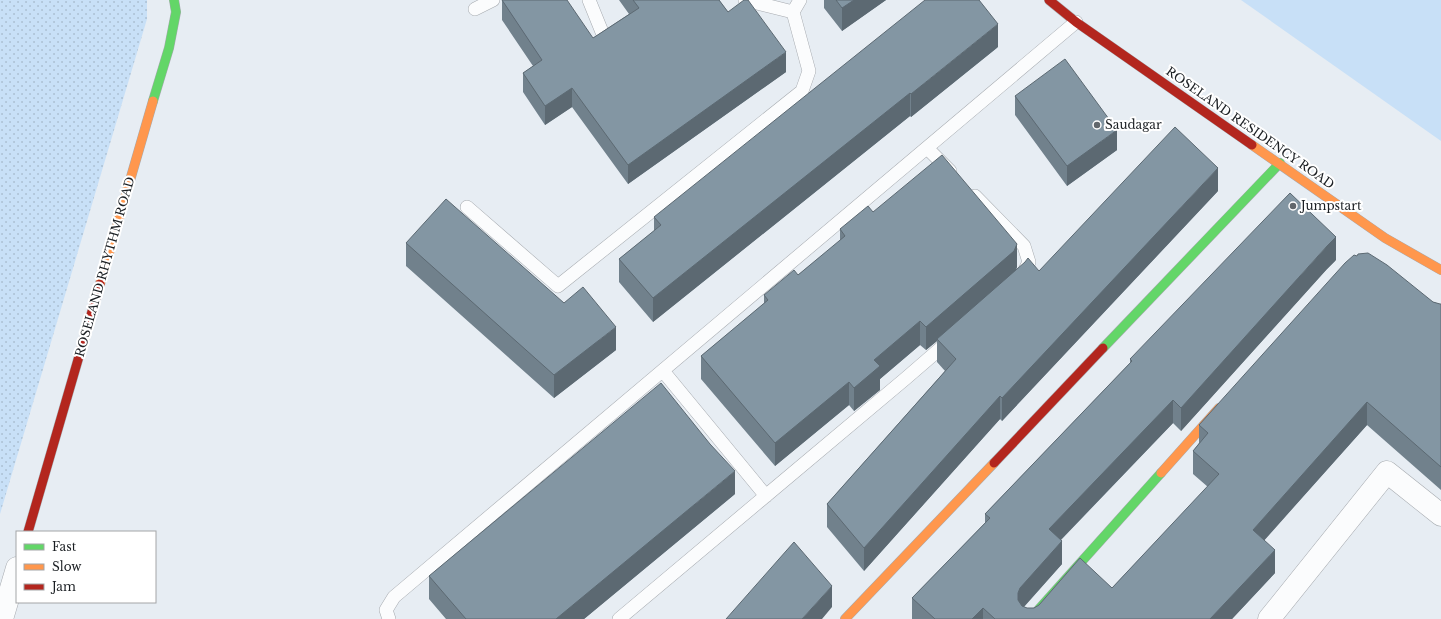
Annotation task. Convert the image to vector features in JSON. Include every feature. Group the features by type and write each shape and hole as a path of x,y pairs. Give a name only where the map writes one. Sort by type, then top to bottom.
{"street":[{"name":"ROSELAND RHYTHM ROAD","path":"28,531 169,48 176,12 174,0"},
{"name":"ROSELAND RESIDENCY ROAD","path":"1049,0 1076,22 1280,163 1385,238 1441,270"},
{"path":"845,619 1280,163"},
{"path":"1030,619 1225,401"},
{"path":"1269,619 1387,472 1441,515"},
{"path":"2,619 16,571"}],"lane":[{"path":"475,9 493,0"},
{"path":"590,0 602,32"},
{"path":"745,0 793,12"},
{"path":"467,207 558,286 802,92 809,71 793,12 800,0"},
{"path":"389,619 386,610 394,597 1076,22"},
{"path":"928,148 1024,246 1029,262 1020,279 1014,284"},
{"path":"618,619 957,334"},
{"path":"663,371 766,496"}],"shaded area":[{"path":"0,0 147,0 147,19 0,514"},
{"path":"1241,0 1441,0 1441,141"}],"building":[{"path":"502,0 567,0 593,38 639,8 633,0 719,0 728,12 744,0 748,0 786,52 628,165 572,88 545,106 523,73 542,60"},
{"path":"836,0 854,0 842,8"},
{"path":"925,0 979,0 998,24 653,298 619,259 661,225 654,217"},
{"path":"1065,59 1117,130 1067,166 1015,96"},
{"path":"1175,127 1218,168 1002,398 1000,396 864,548 827,504 956,359 937,339 1028,258 1039,271"},
{"path":"942,155 1017,244 1014,251 926,327 920,321 874,360 880,366 854,388 849,382 775,443 701,356 768,300 764,295 794,270 798,275 845,236 840,229 868,206 873,212"},
{"path":"1290,193 1336,237 1181,408 1173,400 1049,529 1062,541 1020,588 1018,600 1022,606 1027,608 1034,608 1039,605 1080,558 1112,588 1219,474 1193,451 1208,433 1199,425 1345,263 1354,255 1357,256 1358,254 1368,253 1387,265 1433,302 1441,304 1441,467 1367,402 1253,530 1275,550 1210,619 995,619 983,608 972,619 935,619 912,598 990,518 985,514 1132,361 1130,359"},
{"path":"446,199 564,303 583,287 616,327 554,375 406,243"},
{"path":"661,383 710,444 735,471 556,619 466,619 429,576"},
{"path":"794,542 832,586 802,619 726,619"}],"traffic: fast":[{"path":"153,101 169,48 176,12 174,0"},
{"path":"1103,348 1280,163"},
{"path":"1030,619 1161,473"}],"traffic: slow":[{"path":"100,284 153,101"},
{"path":"1252,145 1385,238 1441,270"},
{"path":"1161,473 1219,408"},
{"path":"845,619 994,463"}],"traffic: jam":[{"path":"1049,0 1076,22 1252,145"},
{"path":"28,531 100,284"},
{"path":"994,463 1103,348"}],"place":[{"name":"Saudagar","path":"1097,125"},
{"name":"Jumpstart","path":"1293,206"}]}
